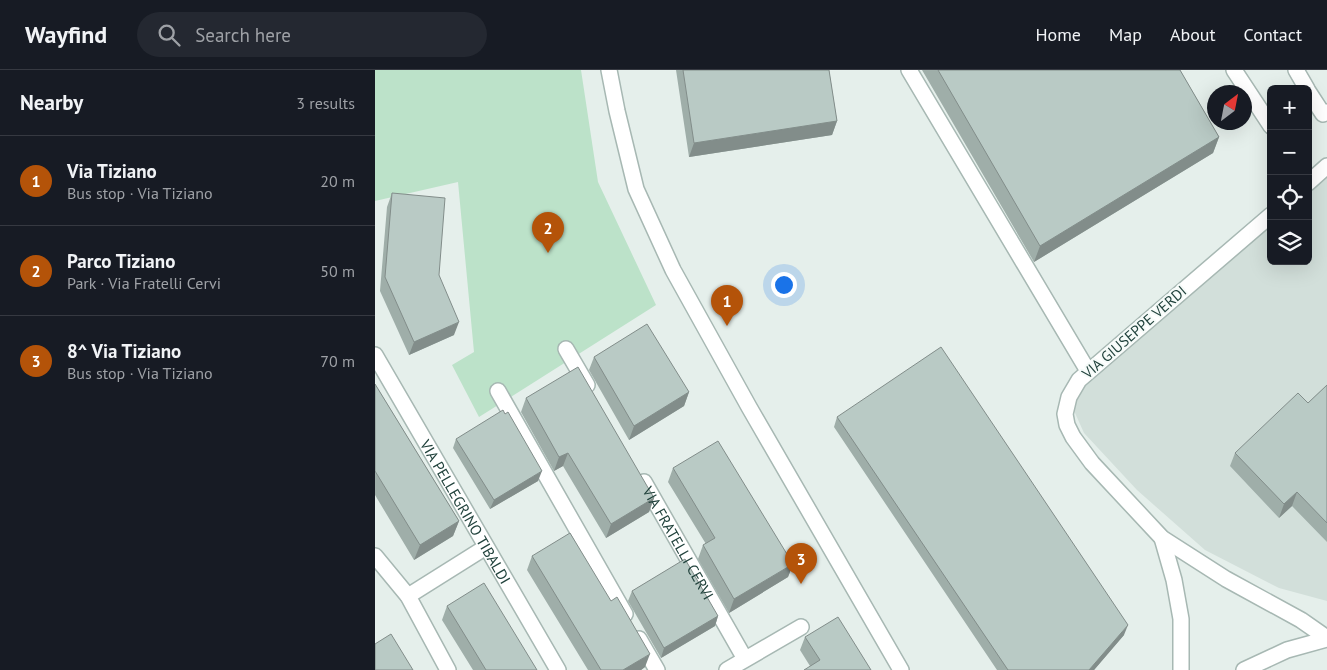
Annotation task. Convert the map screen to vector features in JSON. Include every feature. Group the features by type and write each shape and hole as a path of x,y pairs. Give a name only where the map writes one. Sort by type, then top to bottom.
{"street":[{"path":"609,70 636,189 673,270 749,407 901,670"},
{"path":"909,70 1088,371"},
{"path":"1235,70 1267,120"},
{"path":"1296,70 1305,85"},
{"path":"1312,96 1323,114 1327,112"},
{"path":"1312,179 1327,166"},
{"name":"VIA GIUSEPPE VERDI","path":"1267,218 1088,371 1079,380 1069,397 1065,414 1067,425 1081,450 1162,538 1226,579 1301,620 1327,639"},
{"path":"566,349 595,399"},
{"name":"VIA PELLEGRINO TIBALDI","path":"375,355 557,670"},
{"path":"497,392 657,670"},
{"name":"VIA FRATELLI CERVI","path":"635,466 745,659"},
{"name":"VIA GIUSEPPE VERDI","path":"1162,538 1174,580 1181,619 1181,670"},
{"path":"408,596 486,547"},
{"path":"375,556 408,596 448,670"},
{"path":"727,670 801,627"},
{"path":"1244,670 1287,650 1327,639"}],"shaded area":[{"path":"1327,171 1327,601 1279,588 1205,550 1137,490 1084,433 1071,404 1077,378 1267,221 1267,265 1312,265 1312,184"}],"green space":[{"path":"375,70 581,70 598,182 656,305 479,417 452,365 474,352 458,182 375,201"}],"building":[{"path":"683,70 829,70 837,121 694,143"},
{"path":"938,70 1180,70 1207,116 1207,130 1215,130 1219,137 1040,246"},
{"path":"392,193 445,198 439,275 459,322 414,342 385,277"},
{"path":"647,324 689,392 634,426 594,357"},
{"path":"941,347 1128,625 1089,670 1008,670 837,417"},
{"path":"578,367 654,498 611,524 568,453 559,457 526,398"},
{"path":"375,384 459,521 420,545 375,471"},
{"path":"1327,385 1327,523 1297,492 1284,504 1235,453 1298,393 1308,403"},
{"path":"503,410 505,414 508,412 542,471 494,500 456,439"},
{"path":"718,441 793,564 734,599 703,545 715,538 673,468"},
{"path":"570,533 611,601 617,597 650,654 623,670 601,670 532,556"},
{"path":"685,559 718,616 664,648 632,591"},
{"path":"484,583 537,670 486,670 447,606"},
{"path":"838,617 871,670 804,670 820,660 805,637"},
{"path":"391,634 413,670 375,670 375,644"}],"place":[{"name":"Parco Tiziano","path":"548,253"},
{"name":"Via Tiziano","path":"727,326"},
{"name":"8^ Via Tiziano","path":"801,584"}]}
